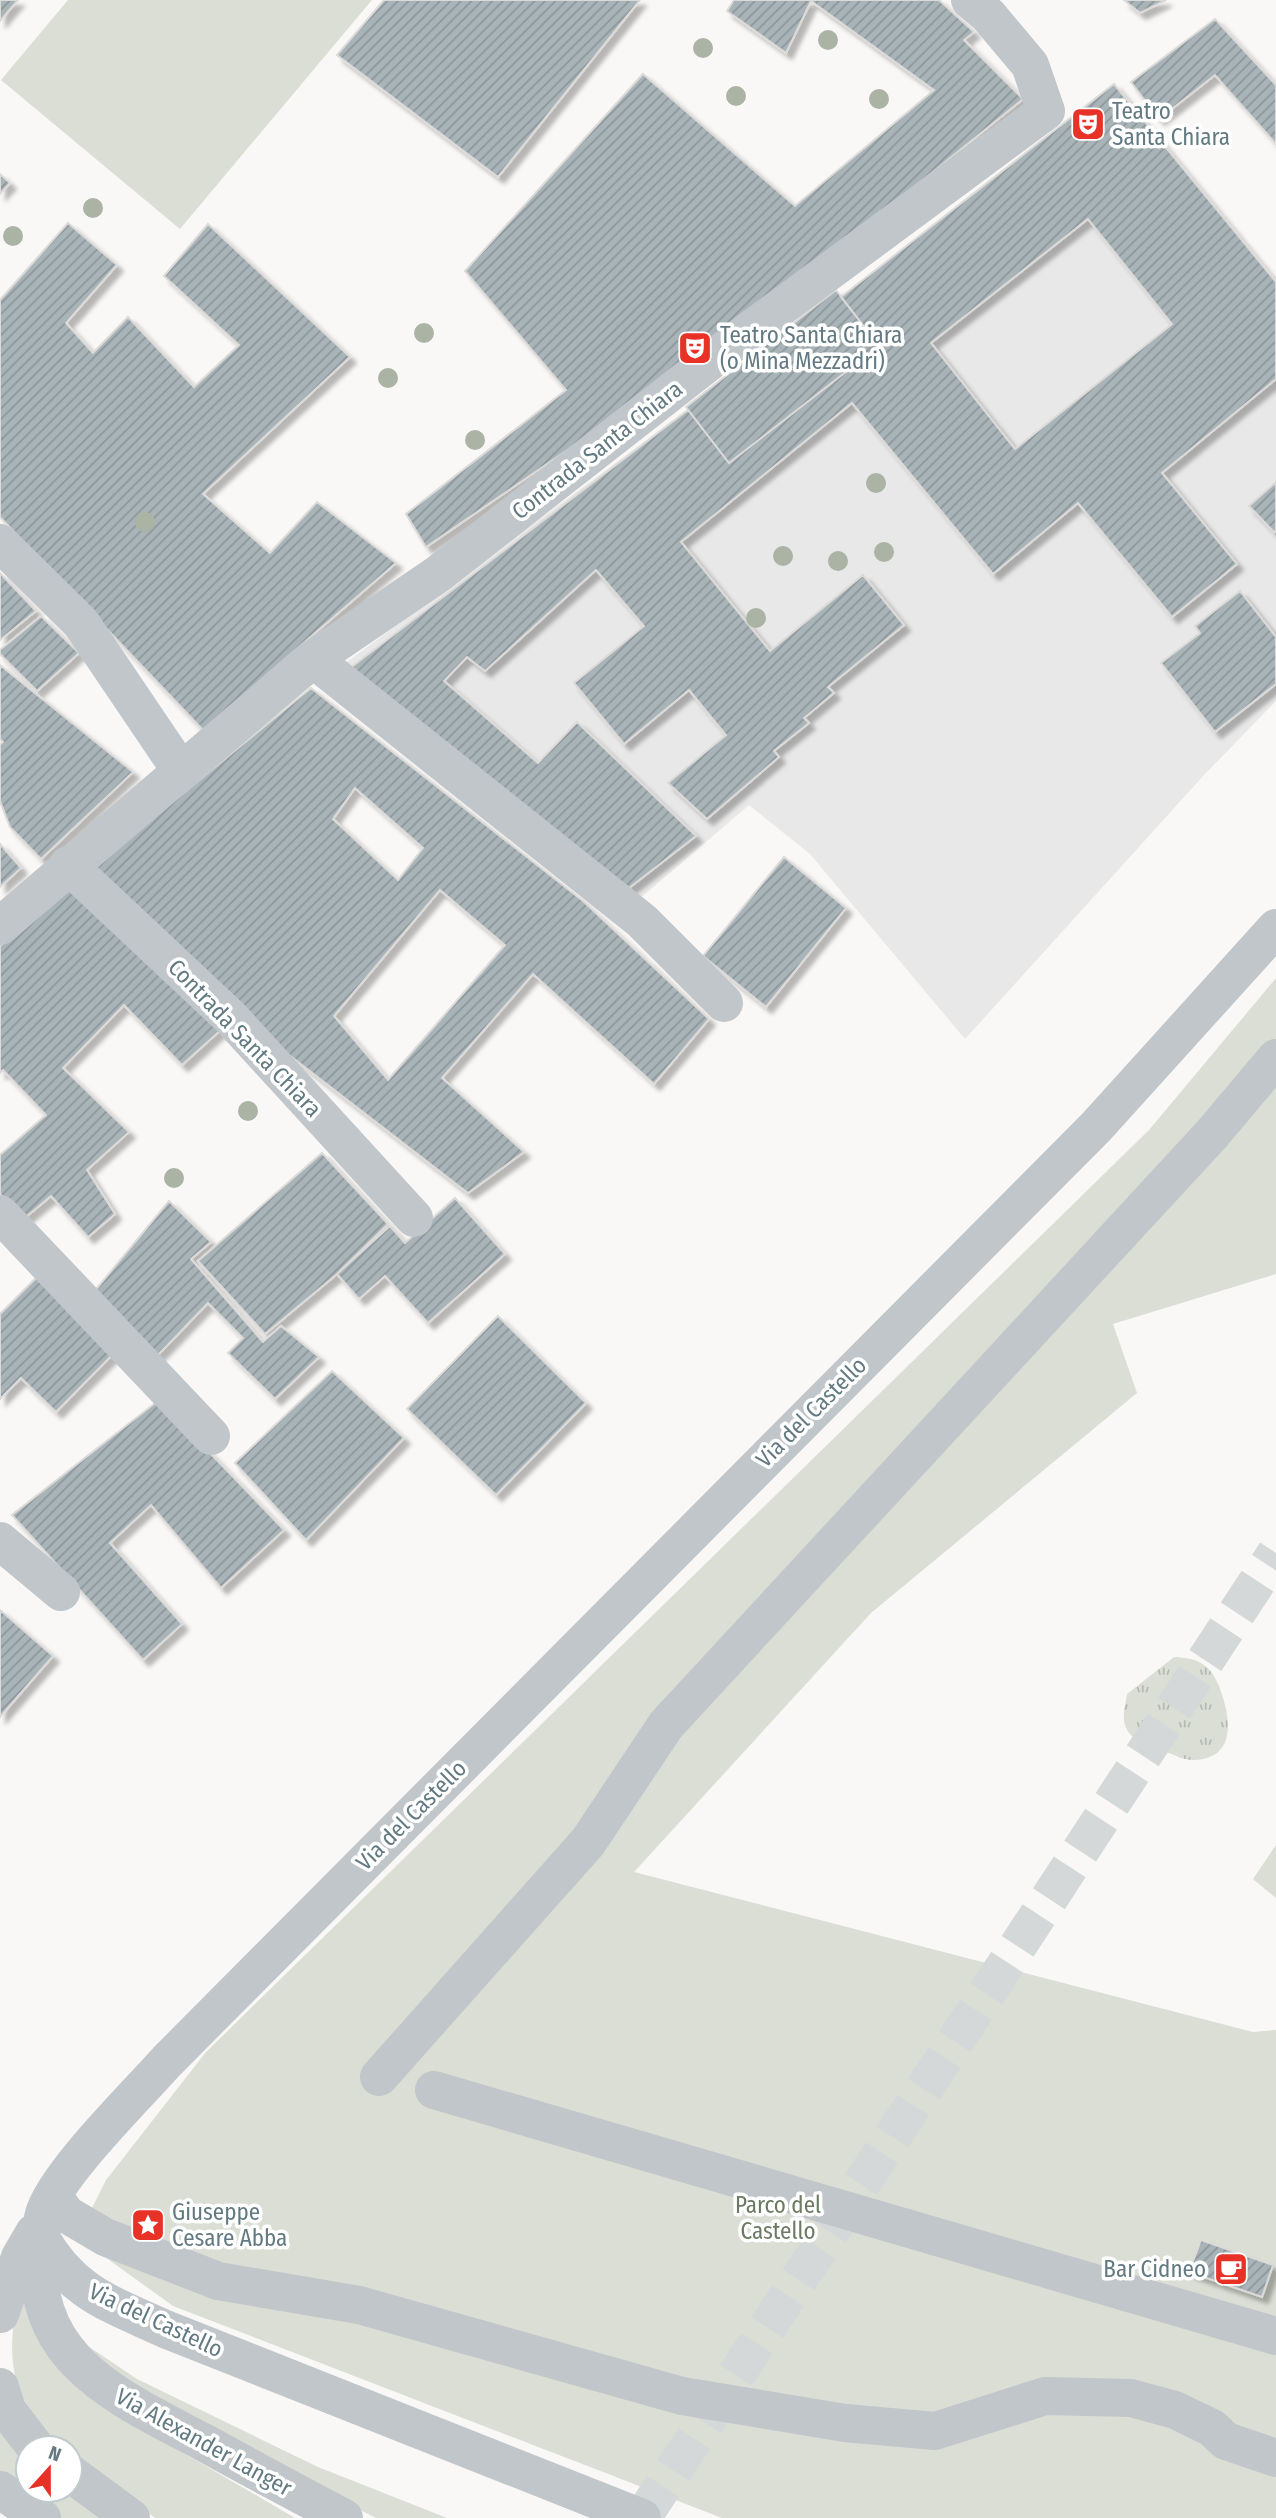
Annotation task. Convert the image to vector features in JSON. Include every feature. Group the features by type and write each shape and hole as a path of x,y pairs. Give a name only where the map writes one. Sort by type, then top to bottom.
{"street":[{"name":"Contrada Santa Chiara","path":"0,926 68,865 313,659 438,574 750,330 1046,111 1030,65 988,15 970,0"},
{"path":"0,543 81,622 181,771"},
{"path":"313,659 642,921 724,1003"},
{"name":"Contrada Santa Chiara","path":"68,865 230,1017 414,1218"},
{"name":"Via del Castello","path":"642,2518 177,2334 96,2297 63,2272 46,2216 68,2173 167,2061 1096,1127 1276,928"},
{"path":"379,2077 588,1842 666,1725 1203,1144 1276,1058"},
{"path":"0,1214 211,1436"},
{"path":"0,1541 61,1592"},
{"path":"435,2090 1276,2336"},
{"path":"0,2314 20,2257 46,2216 66,2214 105,2237 218,2281 359,2305 682,2396 845,2423 935,2431 1045,2396 1131,2398 1175,2410 1212,2428 1226,2441 1276,2458"},
{"name":"Via Alexander Langer","path":"46,2216 37,2267 40,2296 51,2326 69,2353 113,2394 344,2518"},
{"path":"0,2387 7,2410 25,2434"},
{"path":"84,2483 131,2518"},
{"path":"0,2490 42,2518"}],"shaded area":[{"path":"1114,84 1276,282 1276,701 1204,775 965,1039 810,854 749,805 637,901 332,673 687,410 686,407 836,290 842,297"}],"green space":[{"path":"68,0 372,0 180,229 1,80"},
{"name":"Parco del Castello","path":"1276,978 1276,1274 1113,1324 1137,1393 871,1613 634,1872 1253,2032 1276,2030 1276,2518 722,2518 173,2306 105,2257 84,2224 106,2180 206,2052 1149,1130"},
{"path":"1174,1657 1190,1659 1207,1667 1223,1697 1228,1733 1218,1752 1208,1757 1187,1759 1148,1746 1134,1738 1125,1726 1127,1694"},
{"path":"1276,1845 1276,1898 1253,1879"},
{"path":"28,2261 108,2409 295,2518 155,2518 84,2465 84,2434 44,2434 36,2425 17,2385 12,2345 17,2304"},
{"path":"67,2332 137,2379 318,2467 447,2518 376,2518 120,2388"},
{"path":"0,2425 14,2442 14,2504 84,2504 84,2500 110,2518 23,2518 0,2491"}],"building":[{"path":"0,0 18,0 0,21"},
{"path":"384,0 640,0 498,177 337,55"},
{"path":"734,0 939,0 974,32 964,40 1023,99 713,350 426,547 406,514 566,390 465,271 643,74 795,206 934,90 811,1 786,53 727,11"},
{"path":"1124,0 1166,0 1140,13"},
{"path":"1215,19 1276,85 1276,144 1215,75 1159,119 1131,82"},
{"path":"1114,84 1276,282 1276,379 1162,473 1237,564 1172,617 1078,503 993,574 852,403 681,542 770,651 863,575 904,625 828,687 834,693 804,718 809,723 774,751 779,757 707,819 668,783 726,735 689,690 624,744 574,683 644,626 596,570 485,671 467,657 444,681 538,763 577,722 696,836 629,888 345,672 688,410 729,463 879,346 841,297","holes":["1088,219 1172,324 1015,449 931,343"]},
{"path":"0,174 10,183 0,194"},
{"path":"68,223 117,265 66,323 93,353 128,317 194,387 239,345 164,276 208,224 350,357 203,494 270,553 317,502 396,563 203,730 0,517 0,300"},
{"path":"836,290 879,346 729,463 686,407"},
{"path":"1276,482 1276,531 1274,532 1249,506"},
{"path":"0,573 36,611 0,640"},
{"path":"1240,591 1276,637 1276,684 1215,732 1161,663 1200,633 1195,626"},
{"path":"41,616 79,653 37,691 0,654 0,650"},
{"path":"0,665 133,772 41,859 10,827 0,801 0,745 3,742 0,739"},
{"path":"311,688 583,901 709,1019 654,1084 533,974 442,1078 524,1152 468,1193 258,1031 89,871","holes":["355,788 423,848 398,880 333,819","440,890 505,945 388,1080 334,1016"]},
{"path":"0,844 21,868 0,887"},
{"path":"784,857 846,908 766,1007 703,956"},
{"path":"69,884 225,1026 182,1065 124,1005 63,1068 129,1132 87,1170 115,1214 88,1237 51,1196 26,1217 0,1194 0,1155 46,1115 3,1070 0,1073 0,946"},
{"path":"322,1153 388,1224 337,1274 265,1334 198,1261"},
{"path":"455,1198 505,1254 428,1323 385,1276 359,1299 337,1274 390,1226 405,1243"},
{"path":"169,1201 211,1242 191,1259 263,1342 281,1326 319,1357 275,1399 228,1353 243,1338 208,1303 154,1359 93,1293"},
{"path":"37,1277 114,1353 56,1412 21,1378 0,1399 0,1314"},
{"path":"498,1316 586,1403 496,1495 407,1409"},
{"path":"332,1371 404,1438 306,1540 235,1463"},
{"path":"159,1400 284,1530 221,1588 151,1505 110,1543 182,1624 143,1660 12,1515"},
{"path":"0,1610 53,1656 0,1717"},
{"name":"Bar Cidneo","path":"1201,2240 1273,2265 1262,2297 1189,2272"}],"tunnel":[{"path":"642,2518 1276,1553"}],"place":[{"name":"Teatro Santa Chiara","path":"1088,124"},
{"name":"Teatro Santa Chiara (o Mina Mezzadri)","path":"695,348"},
{"name":"Giuseppe Cesare Abba","path":"148,2225"},
{"name":"Bar Cidneo","path":"1231,2269"}]}
